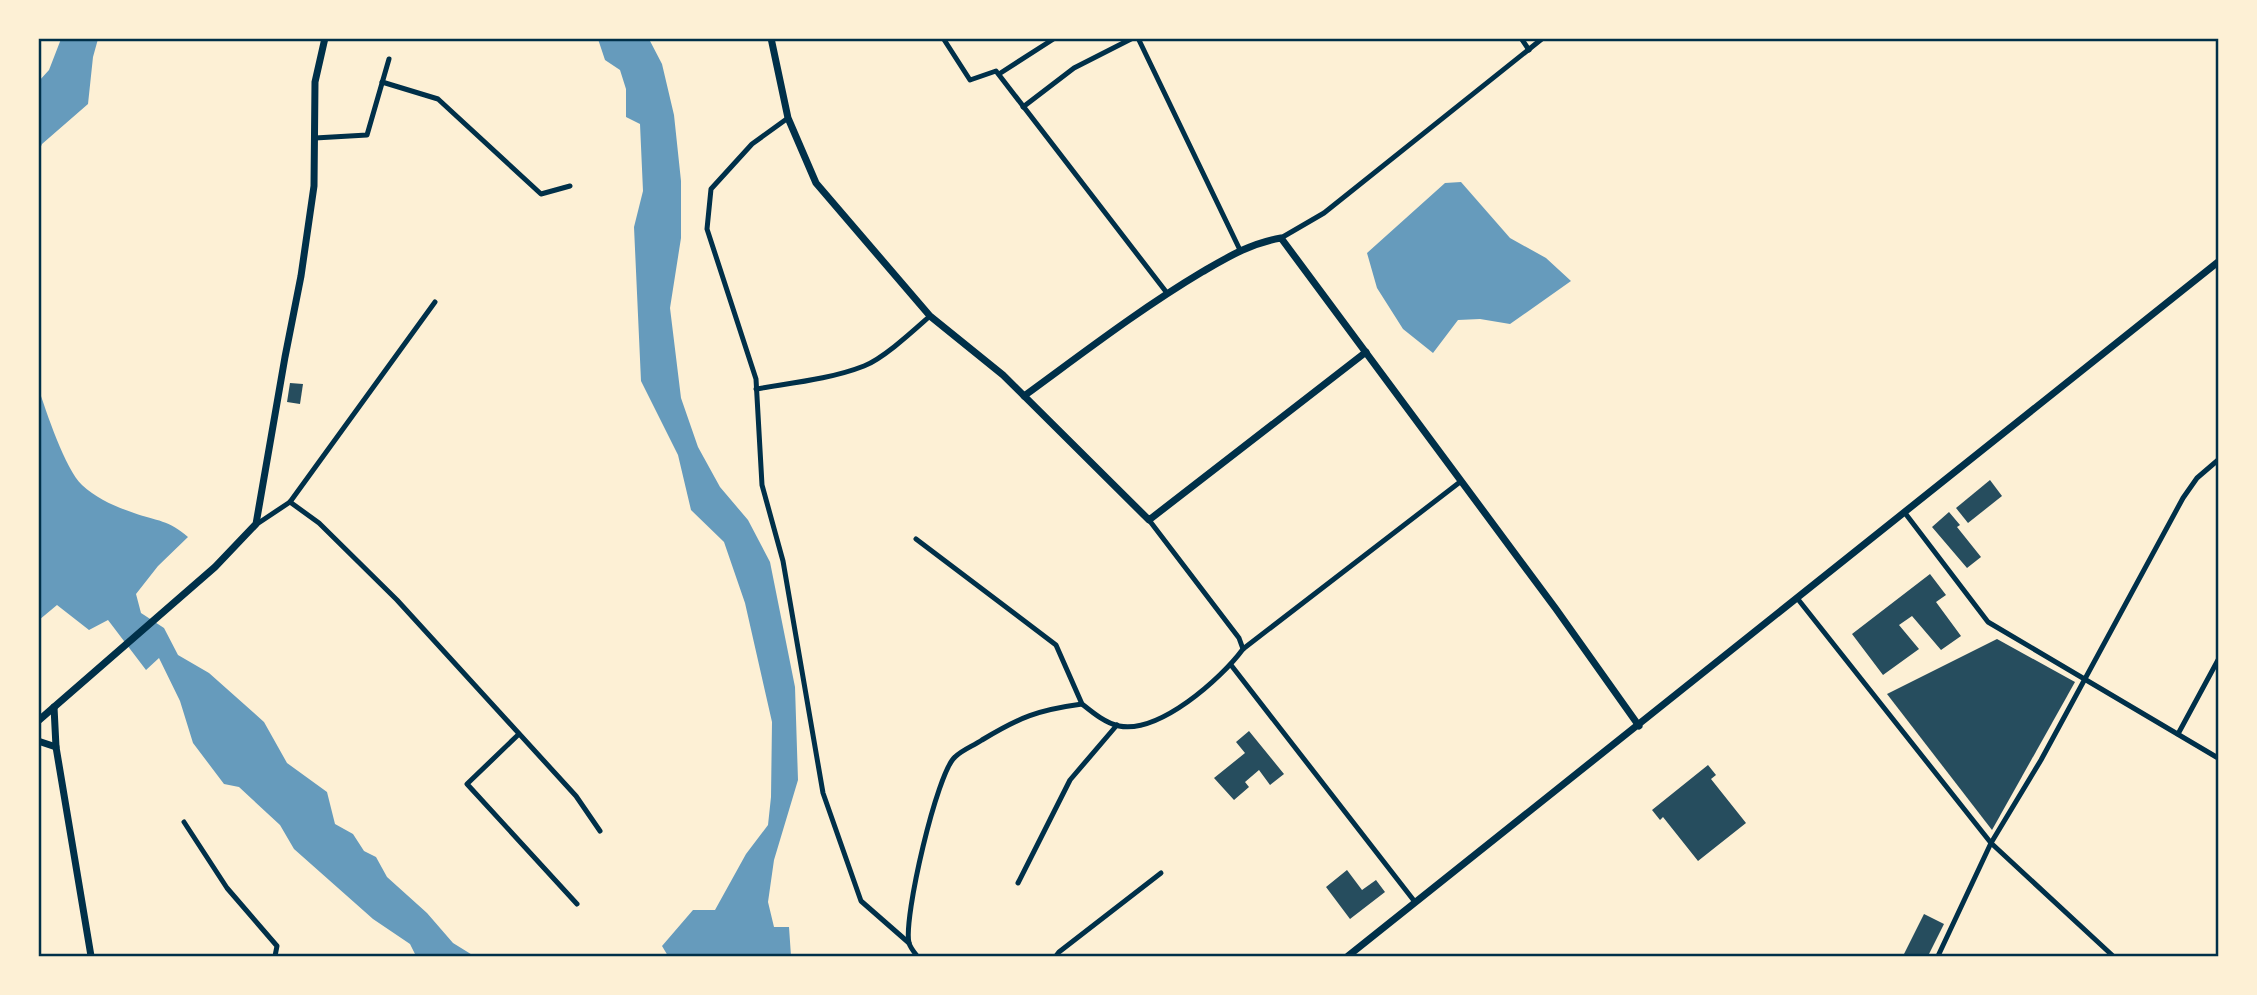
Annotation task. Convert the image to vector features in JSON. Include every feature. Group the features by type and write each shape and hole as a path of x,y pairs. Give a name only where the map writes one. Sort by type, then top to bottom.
{"street":[{"path":"257,524 285,357 302,276 314,186 315,82 325,38"},
{"path":"771,38 788,118 816,183 930,316 1003,375 1149,520 1239,638 1243,649"},
{"path":"943,38 970,80 996,71 1167,293"},
{"path":"999,75 1055,38"},
{"path":"1023,107 1074,68 1135,38 1240,250"},
{"path":"1521,38 1528,50"},
{"path":"1024,396 1167,293 1240,250 1281,238 1324,213 1543,38"},
{"path":"315,138 367,135 389,59"},
{"path":"382,82 438,99 541,194 570,186"},
{"path":"788,118 751,144 712,189 707,229 755,379 762,485 783,561 822,793 861,901 909,943 916,957"},
{"path":"1281,238 1556,609 1639,726"},
{"path":"1348,957 2218,262"},
{"path":"38,722 215,567 257,524 290,502 435,302"},
{"path":"756,389 810,380 866,366 930,316"},
{"path":"1149,520 1366,352"},
{"path":"1938,957 1991,843 2041,760 2183,498 2197,478 2218,460"},
{"path":"916,538 1056,645 1082,704 1096,715 1117,725 1135,727 1177,710 1231,665 1243,649 1460,482"},
{"path":"290,502 319,523 387,591 576,796 600,831"},
{"path":"1905,513 1988,622 2218,758"},
{"path":"1797,598 1991,843 2113,957"},
{"path":"2178,734 2218,660"},
{"path":"1231,665 1415,902"},
{"path":"909,943 908,923 921,854 940,781 953,758 1013,722 1045,709 1082,704"},
{"path":"54,707 56,747 91,957"},
{"path":"1018,883 1070,780 1117,725"},
{"path":"519,734 467,784 577,904"},
{"path":"38,741 56,747"},
{"path":"184,822 227,888 277,946 275,956"},
{"path":"1056,957 1161,873"},
{"path":"2101,957 2106,950"}],"water":[{"path":"61,39 98,39 93,57 88,104 42,144 39,151 39,81 49,70"},
{"path":"598,39 649,39 662,64 674,115 681,181 681,238 670,308 681,398 698,447 720,487 748,520 770,562 795,687 798,780 774,860 768,902 774,927 789,927 791,956 668,956 662,946 693,910 715,910 746,854 768,825 772,722 745,603 724,542 691,510 678,455 641,381 634,227 643,191 640,124 626,117 626,89 620,70 605,60"},
{"path":"1461,182 1510,238 1546,258 1571,281 1510,324 1480,319 1458,320 1433,353 1403,329 1377,288 1367,253 1445,183"},
{"path":"38,387 63,453 82,485 107,502 169,524 188,537 158,566 136,594 141,613 164,628 178,655 209,673 264,722 287,763 327,792 335,824 353,834 364,851 376,857 387,877 427,913 453,943 474,956 416,956 410,944 373,919 294,849 280,825 239,787 224,784 193,743 180,701 159,658 146,670 108,620 89,630 57,605 39,620"}],"building":[{"path":"290,383 303,384 300,404 287,402"},
{"path":"1990,480 2002,496 1968,523 1956,508"},
{"path":"1949,512 1960,525 1957,527 1981,557 1967,568 1932,527"},
{"path":"1930,574 1946,595 1936,602 1961,636 1941,650 1912,616 1899,625 1919,649 1883,675 1852,634"},
{"path":"1997,639 2075,682 1992,830 1887,694"},
{"path":"1249,731 1284,774 1270,785 1259,770 1245,782 1249,787 1234,800 1214,778 1245,753 1236,742"},
{"path":"1708,765 1716,775 1711,779 1746,823 1698,861 1663,817 1660,820 1652,810"},
{"path":"1347,870 1362,890 1376,880 1385,892 1350,919 1326,887"},
{"path":"1924,914 1944,924 1928,956 1903,956"}]}
